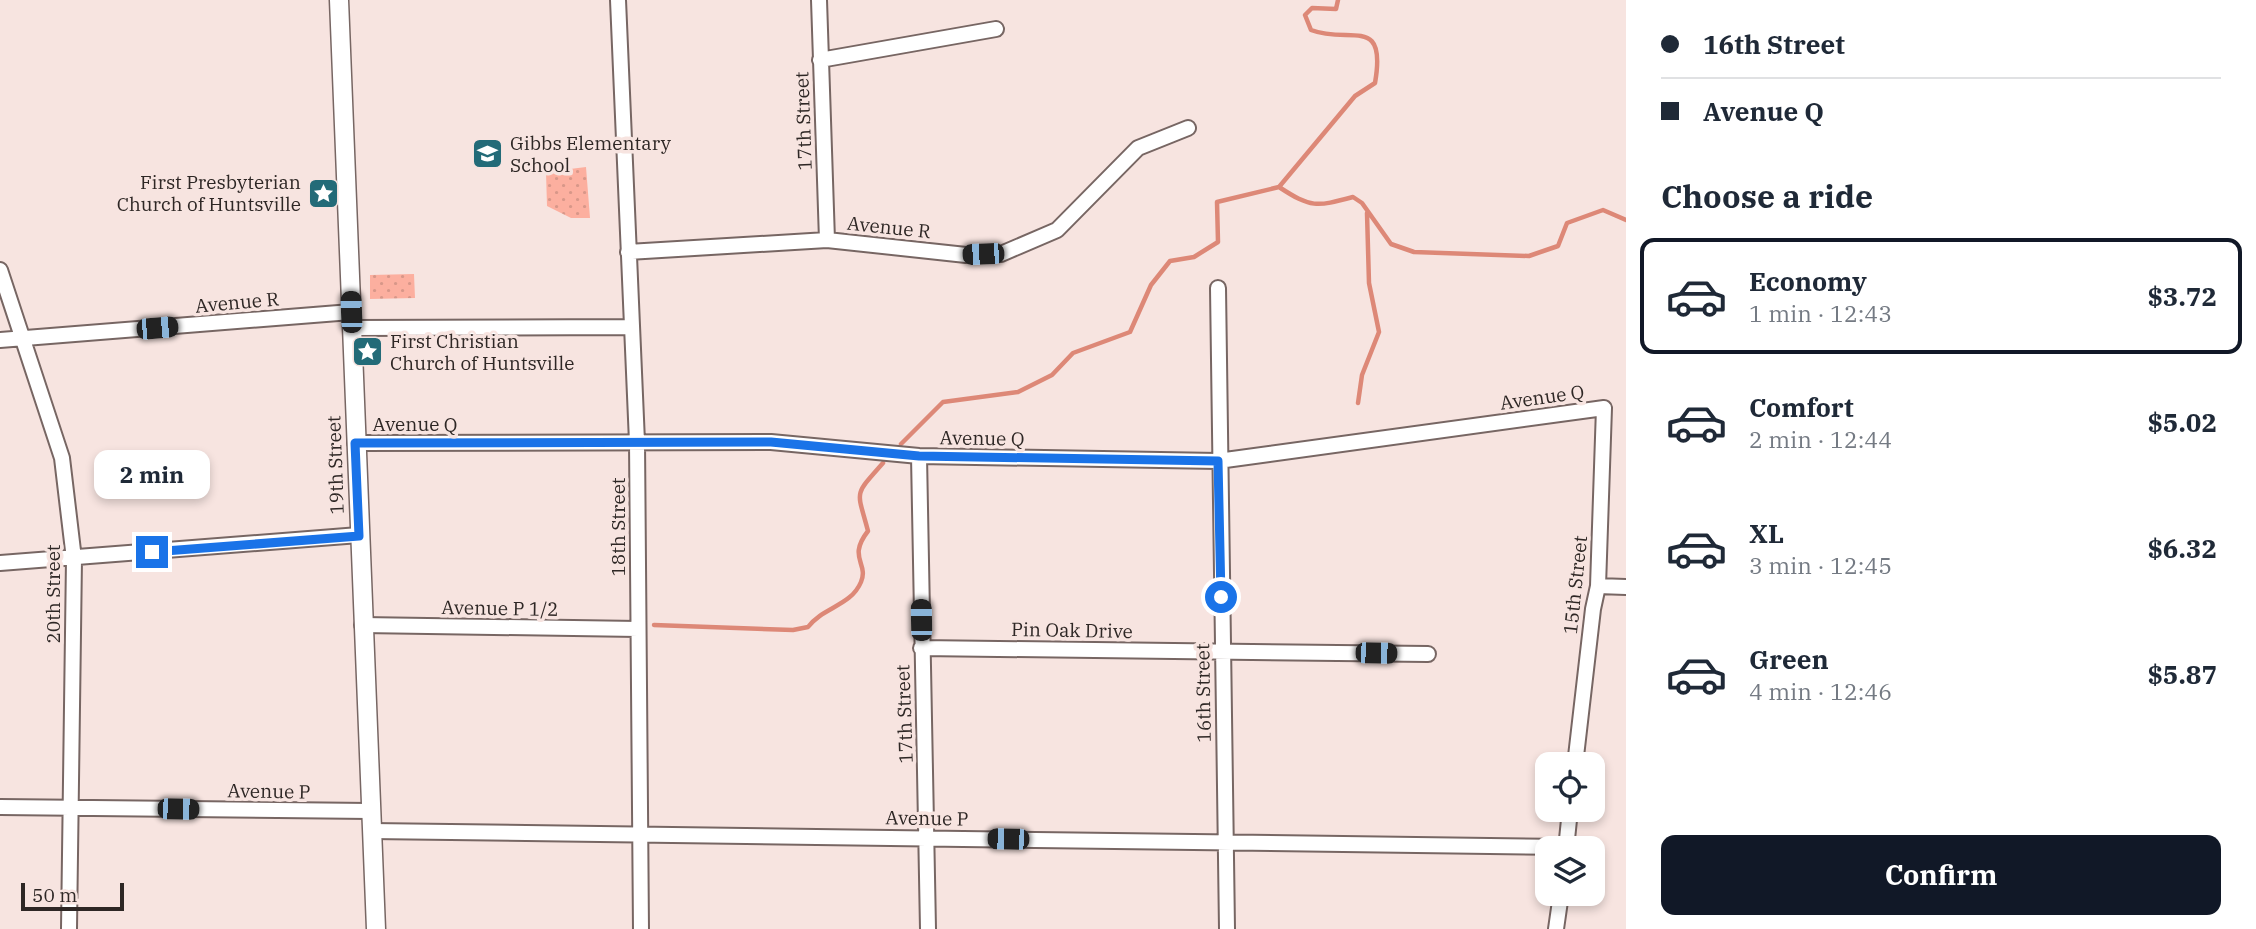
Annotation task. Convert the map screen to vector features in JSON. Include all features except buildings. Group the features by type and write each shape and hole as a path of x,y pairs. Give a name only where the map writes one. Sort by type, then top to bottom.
{"street":[{"name":"19th Street","path":"339,0 376,929"},
{"name":"18th Street","path":"618,0 637,442 641,929"},
{"name":"17th Street","path":"819,0 827,240"},
{"path":"820,60 996,29"},
{"name":"Avenue R","path":"628,252 827,240 966,255 1001,254 1057,230 1138,148 1188,128"},
{"name":"20th Street","path":"0,270 62,458 74,559 69,929"},
{"name":"16th Street","path":"1218,288 1218,461 1227,929"},
{"name":"Avenue R","path":"0,340 352,320 631,327"},
{"name":"Avenue Q","path":"355,443 771,442 919,456 1218,461 1604,408"},
{"name":"15th Street","path":"1576,752 1598,586 1604,408"},
{"name":"17th Street","path":"919,456 928,929"},
{"path":"0,563 359,536"},
{"path":"1598,586 1626,587"},
{"name":"Avenue P 1/2","path":"362,625 638,629"},
{"name":"Pin Oak Drive","path":"922,648 1428,654"},
{"name":"Avenue P","path":"0,807 370,811"},
{"name":"Avenue P","path":"371,831 1535,847"},
{"path":"1556,929 1559,906"}],"shaded area":[{"path":"586,167 590,218 571,218 547,206 546,172"},
{"path":"414,274 415,298 370,299 370,275"}],"waterway":[{"path":"1338,0 1336,9 1312,8 1305,15 1311,30 1325,34 1362,36 1370,40 1376,48 1375,83 1355,96 1279,187 1314,204 1353,197 1362,203 1391,244 1414,252 1529,256 1558,246 1567,223 1603,210 1626,220"},
{"path":"901,444 943,402 1018,392 1052,375 1073,353 1130,332 1151,285 1170,261 1194,257 1218,242 1217,202 1279,187"},
{"path":"1358,403 1362,375 1379,332 1369,283 1367,213"},
{"path":"654,625 793,630 808,627 821,615 844,602 856,590 863,575 859,548 868,531 860,494 866,482 883,463"}],"place":[{"name":"Gibbs Elementary School","path":"487,154"},
{"name":"First Presbyterian Church of Huntsville","path":"324,193"},
{"name":"First Christian Church of Huntsville","path":"367,352"}],"route":[{"path":"152,552 359,536 355,443 771,442 919,456 1218,461 1221,597"}]}
